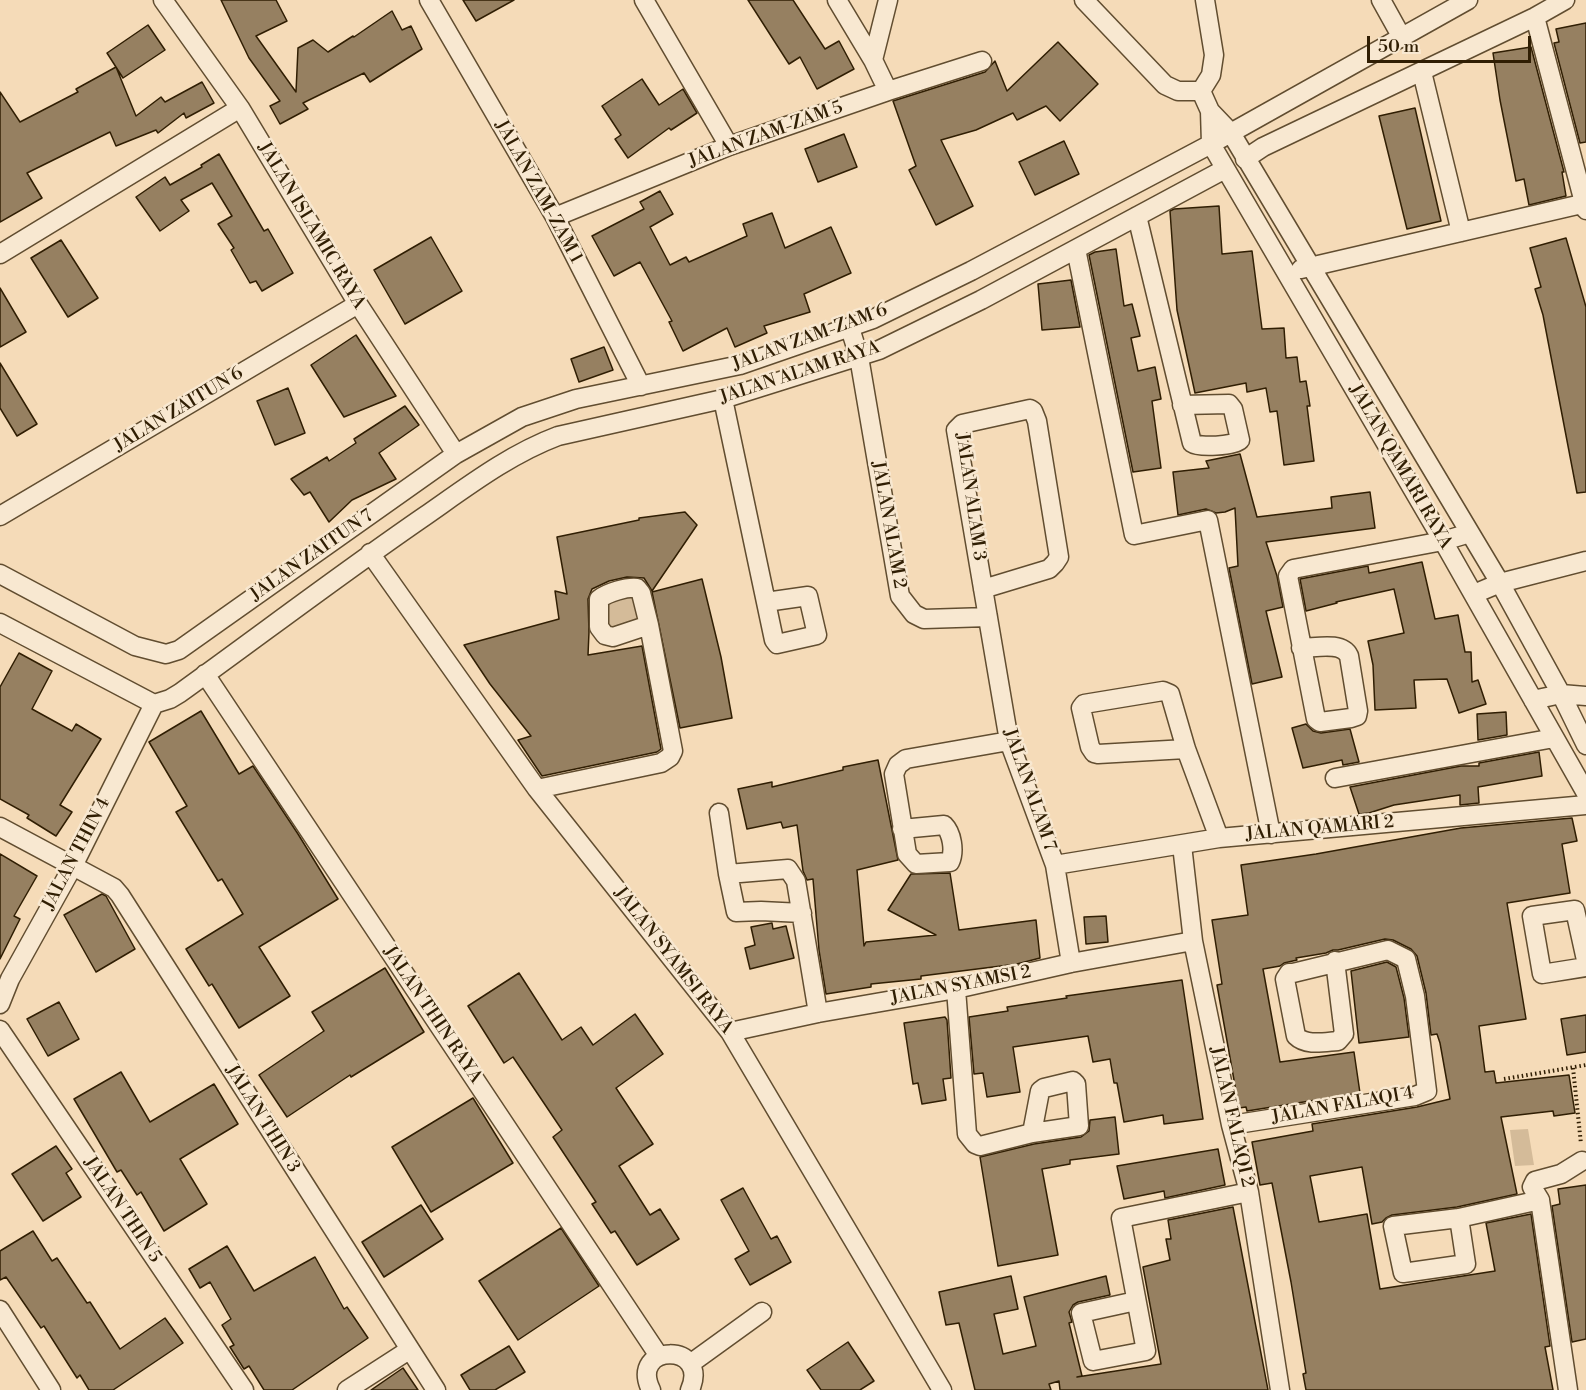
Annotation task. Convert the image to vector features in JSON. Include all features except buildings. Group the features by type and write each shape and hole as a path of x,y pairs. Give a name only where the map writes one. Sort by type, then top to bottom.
{"street":[{"name":"JALAN ISLAMIC RAYA","path":"163,0 240,108 358,304 456,454"},
{"name":"JALAN ZAM-ZAM 1","path":"429,0 555,217 641,386"},
{"path":"644,0 729,146"},
{"path":"837,0 873,60 888,91"},
{"path":"873,60 888,0"},
{"path":"1084,0 1166,85 1178,92 1201,91"},
{"path":"1201,91 1211,75 1214,55 1205,0"},
{"path":"1381,0 1401,36"},
{"name":"JALAN ZAM-ZAM 6","path":"456,454 522,417 576,399 740,365 873,319 971,271 1211,144 1468,0"},
{"path":"1245,159 1263,147 1535,17 1565,0"},
{"path":"1287,273 1461,232 1585,206 1535,17"},
{"name":"JALAN ZAM-ZAM 5","path":"555,217 729,146 982,61"},
{"path":"1422,72 1461,232"},
{"path":"1201,91 1210,111 1211,144"},
{"path":"0,254 240,108"},
{"name":"JALAN QAMARI RAYA","path":"1210,111 1231,133 1470,532 1561,694 1579,715 1586,745"},
{"name":"JALAN QAMARI RAYA","path":"1211,144 1474,594 1586,793"},
{"name":"JALAN ALAM RAYA","path":"154,704 180,693 370,554 533,445 558,436 723,399 859,357 971,305 1225,169"},
{"path":"1137,216 1182,405"},
{"path":"1076,249 1134,535 1208,520 1271,834"},
{"name":"JALAN ZAITUN 6","path":"0,516 358,304"},
{"name":"JALAN ALAM 2","path":"850,328 859,357 900,596 914,614 924,619 988,617"},
{"path":"723,399 766,602"},
{"name":"JALAN ALAM 3","path":"983,589 1049,569 1059,557 1037,421 1033,411 1030,410 962,424 956,430 983,589 988,617"},
{"name":"JALAN ZAITUN 7","path":"0,574 135,646 166,654 191,643 456,454"},
{"path":"1301,648 1339,647 1347,651 1358,711 1356,716 1320,722 1316,719 1301,648 1288,576 1293,568 1443,541 1470,532"},
{"name":"JALAN SYAMSI RAYA","path":"370,554 537,789 730,1032 942,1390"},
{"path":"1474,594 1500,583 1586,561"},
{"name":"JALAN ALAM 7","path":"988,617 1009,741 1055,865 1071,963"},
{"path":"0,623 154,704"},
{"path":"537,789 661,764 670,757 673,751 649,625"},
{"name":"JALAN THIN RAYA","path":"205,674 659,1356"},
{"path":"1186,749 1094,753 1090,750 1081,708 1084,704 1166,692 1172,698 1186,749 1219,838"},
{"path":"1533,700 1561,694 1586,696"},
{"name":"JALAN THIN 4","path":"0,1004 5,977 73,866 154,704"},
{"path":"1544,720 1579,715"},
{"path":"1335,778 1554,738"},
{"path":"902,829 894,774 898,765 906,759 1009,741"},
{"name":"JALAN QAMARI 2","path":"1055,865 1219,838 1586,805"},
{"path":"719,813 736,912 802,913"},
{"name":"JALAN THIN 3","path":"0,826 114,888 120,895 436,1390"},
{"name":"JALAN FALAQI 2","path":"1182,845 1193,941 1231,1125 1249,1192 1280,1390"},
{"path":"728,874 788,869 796,881 818,1013"},
{"path":"1586,960 1575,910 1532,916 1542,974 1586,967"},
{"name":"JALAN SYAMSI 2","path":"730,1032 818,1013 956,989 1071,963 1193,941"},
{"name":"JALAN FALAQI 4","path":"1231,1125 1415,1096 1427,1091 1415,996 1406,959 1388,950 1335,962 1288,973 1285,979 1296,1036 1302,1042 1338,1041 1344,1034 1335,962"},
{"path":"956,989 967,1134 980,1146 1032,1133"},
{"name":"JALAN THIN 5","path":"0,1030 244,1390"},
{"path":"1568,1390 1540,1200 1532,1186 1535,1181 1561,1174 1582,1161"},
{"path":"1136,1301 1121,1218 1249,1192"},
{"path":"1459,1218 1540,1200"},
{"path":"0,1310 51,1390"},
{"path":"690,1364 762,1312"},
{"path":"347,1390 409,1350"},
{"path":"651,1390 647,1381 649,1366 659,1356 667,1353 676,1354 690,1364 694,1373 690,1390"},
{"path":"36,1368 36,1390"}],"path":[{"path":"1504,1079 1586,1065"},
{"path":"1573,1068 1582,1161"}],"shaded area":[{"path":"637,588 643,620 605,635 599,599"},
{"path":"1528,1129 1534,1165 1515,1166 1510,1130"}]}
